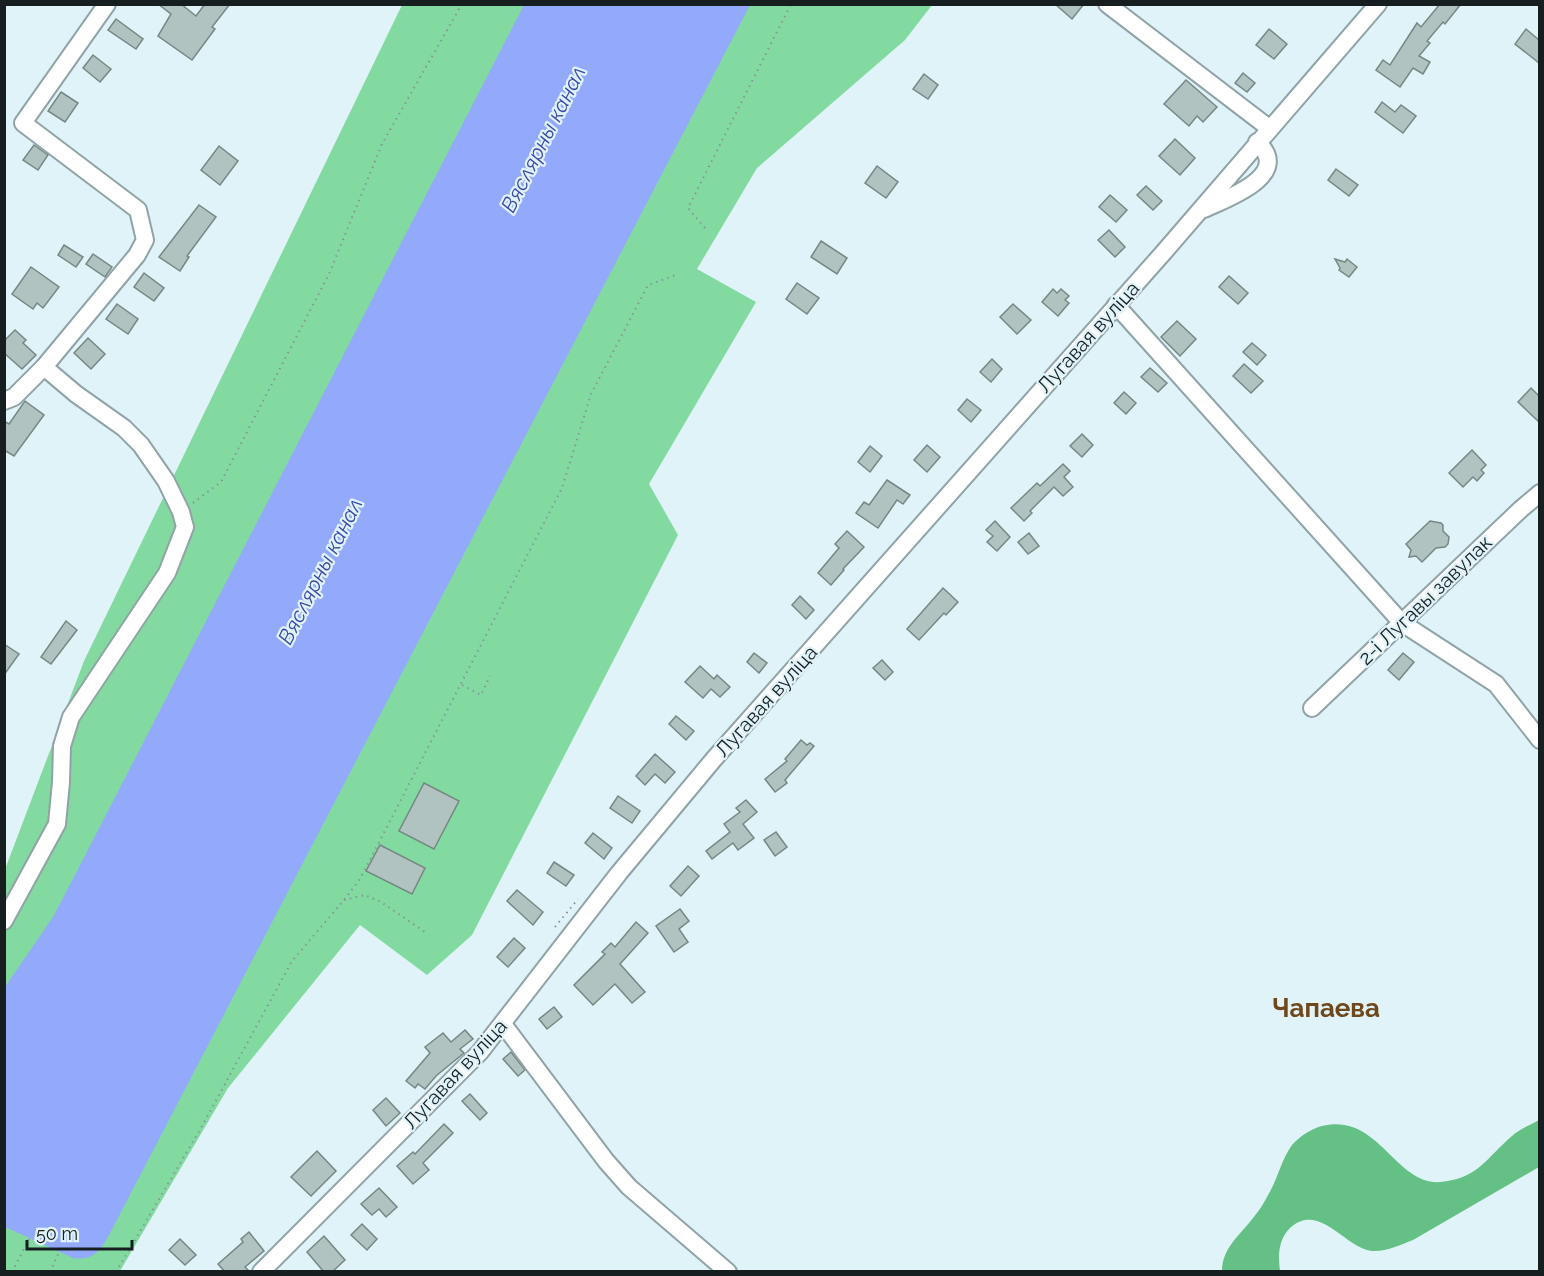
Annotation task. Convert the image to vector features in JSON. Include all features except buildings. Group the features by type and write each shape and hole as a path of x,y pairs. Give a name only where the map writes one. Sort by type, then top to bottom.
{"street":[{"path":"1107,4 1269,128"},
{"name":"Лугавая вуліца","path":"261,1272 480,1052 619,873 714,759 1198,213 1377,4"},
{"path":"4,401 14,397 44,367 137,255 145,240 138,210 22,123 103,6"},
{"path":"1198,213 1252,186 1262,177 1267,160 1263,148 1257,142"},
{"path":"1116,305 1402,622 1496,684 1539,740"},
{"path":"4,921 57,824 62,746 71,717 167,573 185,527 181,512 166,481 141,445 124,428 76,394 44,367"},
{"name":"2-і Лугавы завулак","path":"1312,708 1539,493"},
{"path":"503,1023 606,1161 629,1186 677,1225 728,1272"}],"path":[{"path":"181,512 221,482 329,274 382,144 462,4"},
{"path":"705,228 688,208 791,4"},
{"path":"116,1272 201,1128 292,961 360,879 562,488 591,394 648,285 676,275"},
{"path":"461,684 482,695 490,676"},
{"path":"555,927 584,892"},
{"path":"344,900 365,895 381,902 428,934"},
{"path":"4,1268 11,1272 29,1239"},
{"path":"50,1272 59,1252"}],"green space":[{"path":"402,5 932,5 905,40 757,168 697,269 756,302 649,484 678,535 472,935 427,975 360,925 228,1088 120,1271 5,1271 4,872 84,661"},
{"path":"1539,1120 1539,1167 1413,1240 1388,1249 1372,1251 1362,1248 1322,1223 1311,1220 1301,1221 1290,1228 1283,1238 1279,1254 1280,1271 1222,1271 1228,1249 1263,1204 1288,1151 1306,1133 1314,1129 1322,1126 1342,1125 1358,1129 1373,1139 1411,1173 1425,1180 1441,1182 1464,1176 1481,1166 1515,1134"}],"water":[{"name":"Вяслярны канал","path":"524,5 750,5 108,1237 90,1257 73,1258 5,1227 5,987 53,917"}],"district":[{"name":"Чапаева","path":"1326,1008"}]}
